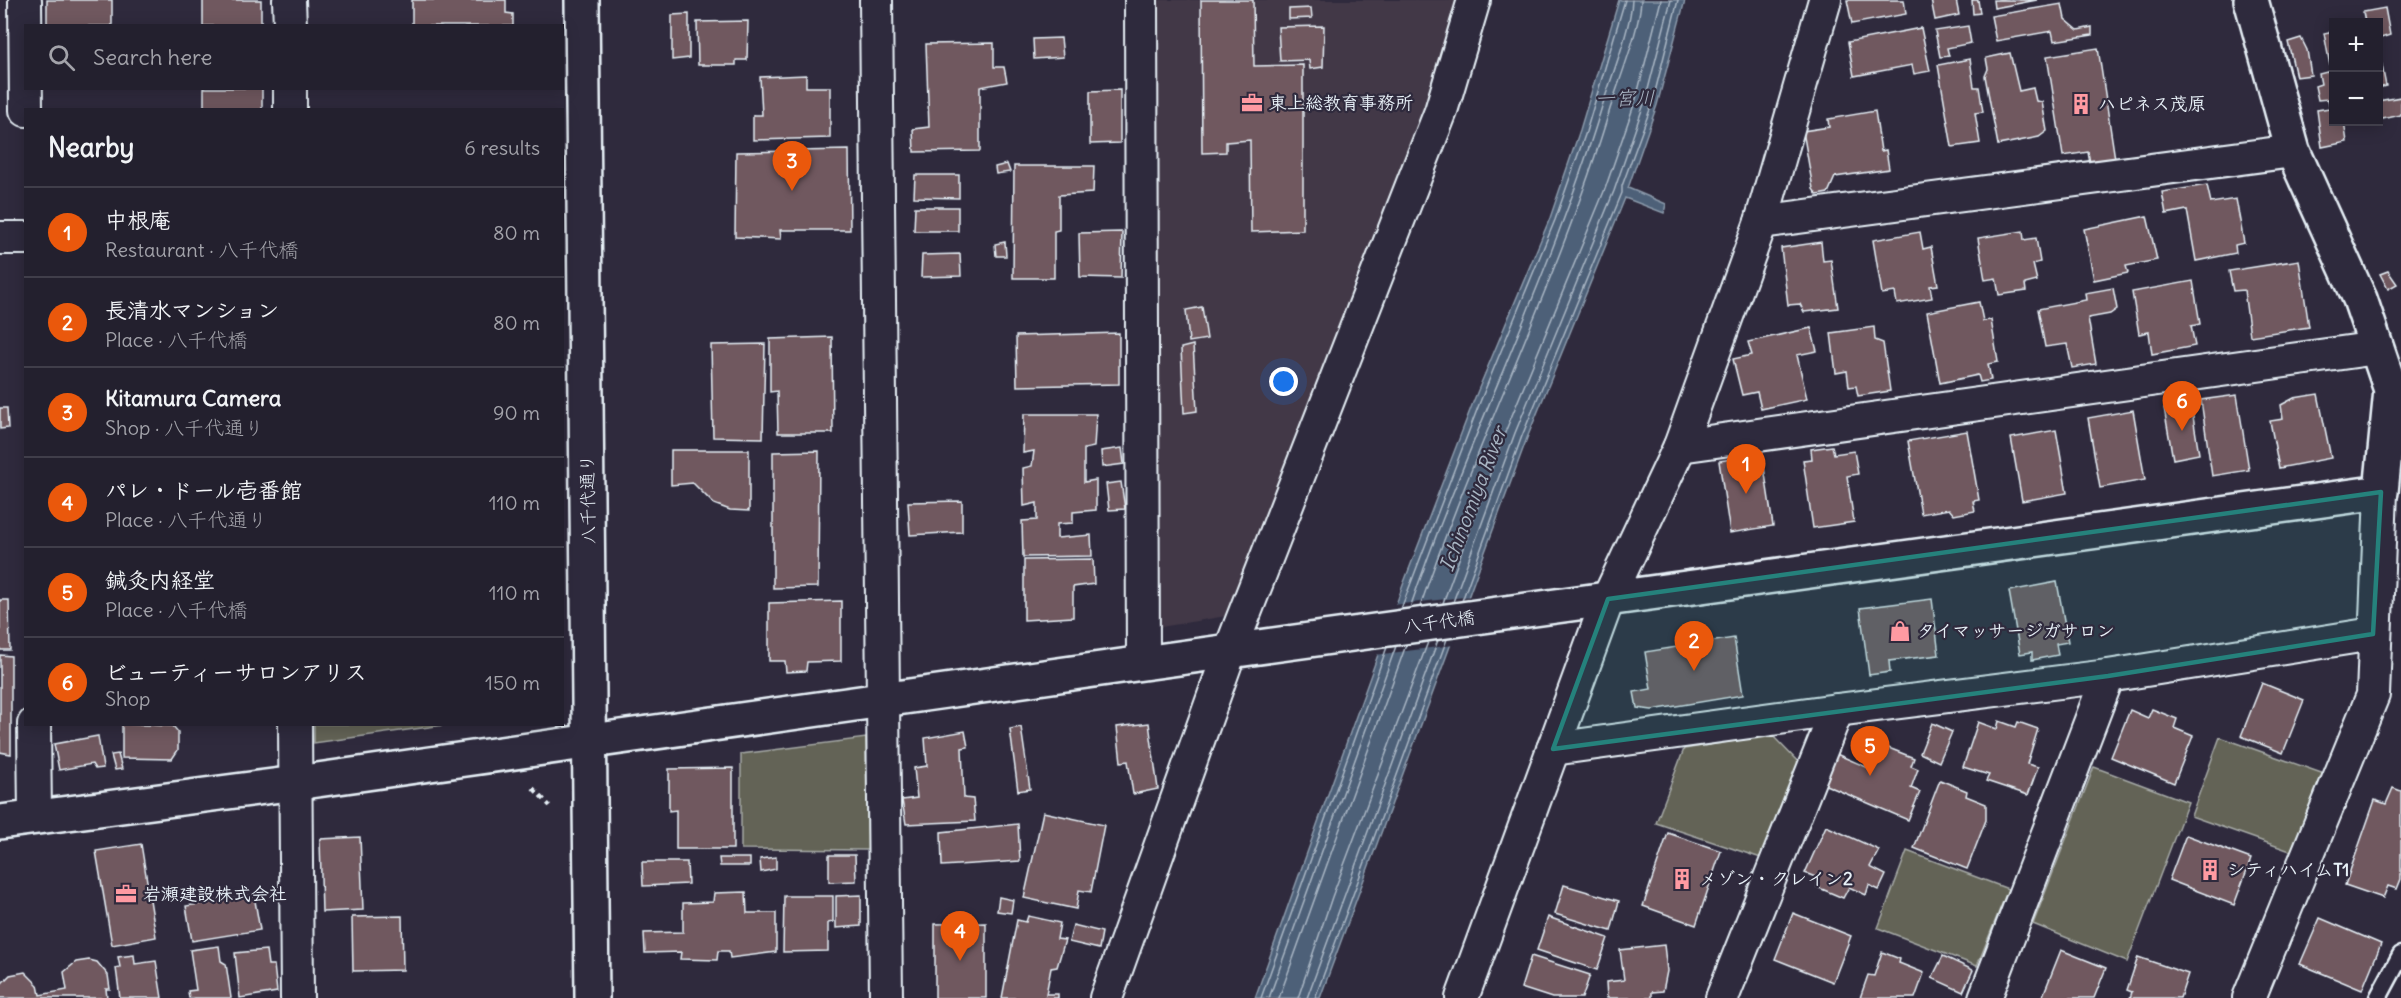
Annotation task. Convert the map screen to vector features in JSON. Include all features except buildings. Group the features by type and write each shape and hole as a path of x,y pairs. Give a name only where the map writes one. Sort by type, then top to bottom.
{"street":[{"path":"25,0 25,24"},
{"path":"290,0 290,24"},
{"name":"八千代通り","path":"582,0 592,998"},
{"path":"876,0 885,699 886,998"},
{"path":"1141,0 1143,663"},
{"path":"1106,998 1230,651 1441,111 1474,0"},
{"path":"1462,998 1608,599 1680,446 1761,222 1825,0"},
{"path":"2249,998 2373,694 2373,634 2381,492 2396,388 2377,348 2360,299 2293,151 2251,0"},
{"path":"26,90 26,108"},
{"path":"290,90 290,108"},
{"path":"1761,222 2293,151"},
{"path":"0,238 24,238"},
{"path":"1680,446 2377,348"},
{"name":"八千代橋","path":"0,822 296,783 2381,492"},
{"path":"1553,749 2108,676 2373,634"},
{"path":"1985,998 2108,676"},
{"path":"1722,998 1837,710"},
{"path":"34,726 35,817"},
{"path":"295,726 297,998"}],"lane":[{"path":"2378,998 2401,956"}],"highlighted area":[{"path":"2381,492 2373,634 2108,676 1553,749 1608,599"}],"shaded area":[{"path":"1157,0 1460,0 1432,103 1226,616 1161,627"}],"green space":[{"path":"314,726 436,726 314,743"},
{"path":"1772,735 1800,764 1761,858 1656,823 1684,749"},
{"path":"2220,737 2327,775 2293,852 2191,816"},
{"path":"866,738 868,850 741,849 741,754"},
{"path":"2094,767 2188,802 2127,962 2033,924"},
{"path":"1907,851 2008,889 1977,966 1878,928"}],"water":[{"name":"一宮川","path":"1619,0 1685,0 1657,105 1628,188 1666,204 1664,213 1625,198 1527,438 1320,998 1255,998 1403,585 1474,400 1550,218 1580,130"}],"pier":[{"path":"1473,596 1454,645 1375,655 1393,605"}],"place":[{"name":"東上総教育事務所","path":"1252,103"},
{"name":"ハピネス茂原","path":"2081,104"},
{"name":"Kitamura Camera","path":"792,191"},
{"name":"ビューティーサロンアリス","path":"2182,431"},
{"name":"中根庵","path":"1746,494"},
{"name":"タイマッサージガサロン","path":"1900,631"},
{"name":"長清水マンション","path":"1694,671"},
{"name":"鍼灸内経堂","path":"1870,776"},
{"name":"シティハイムT1","path":"2210,870"},
{"name":"メゾン・クレイン2","path":"1682,879"},
{"name":"岩瀬建設株式会社","path":"126,894"},
{"name":"パレ・ドール壱番館","path":"960,961"}],"water label":[{"name":"Ichinomiya River","path":"1473,499"}]}
